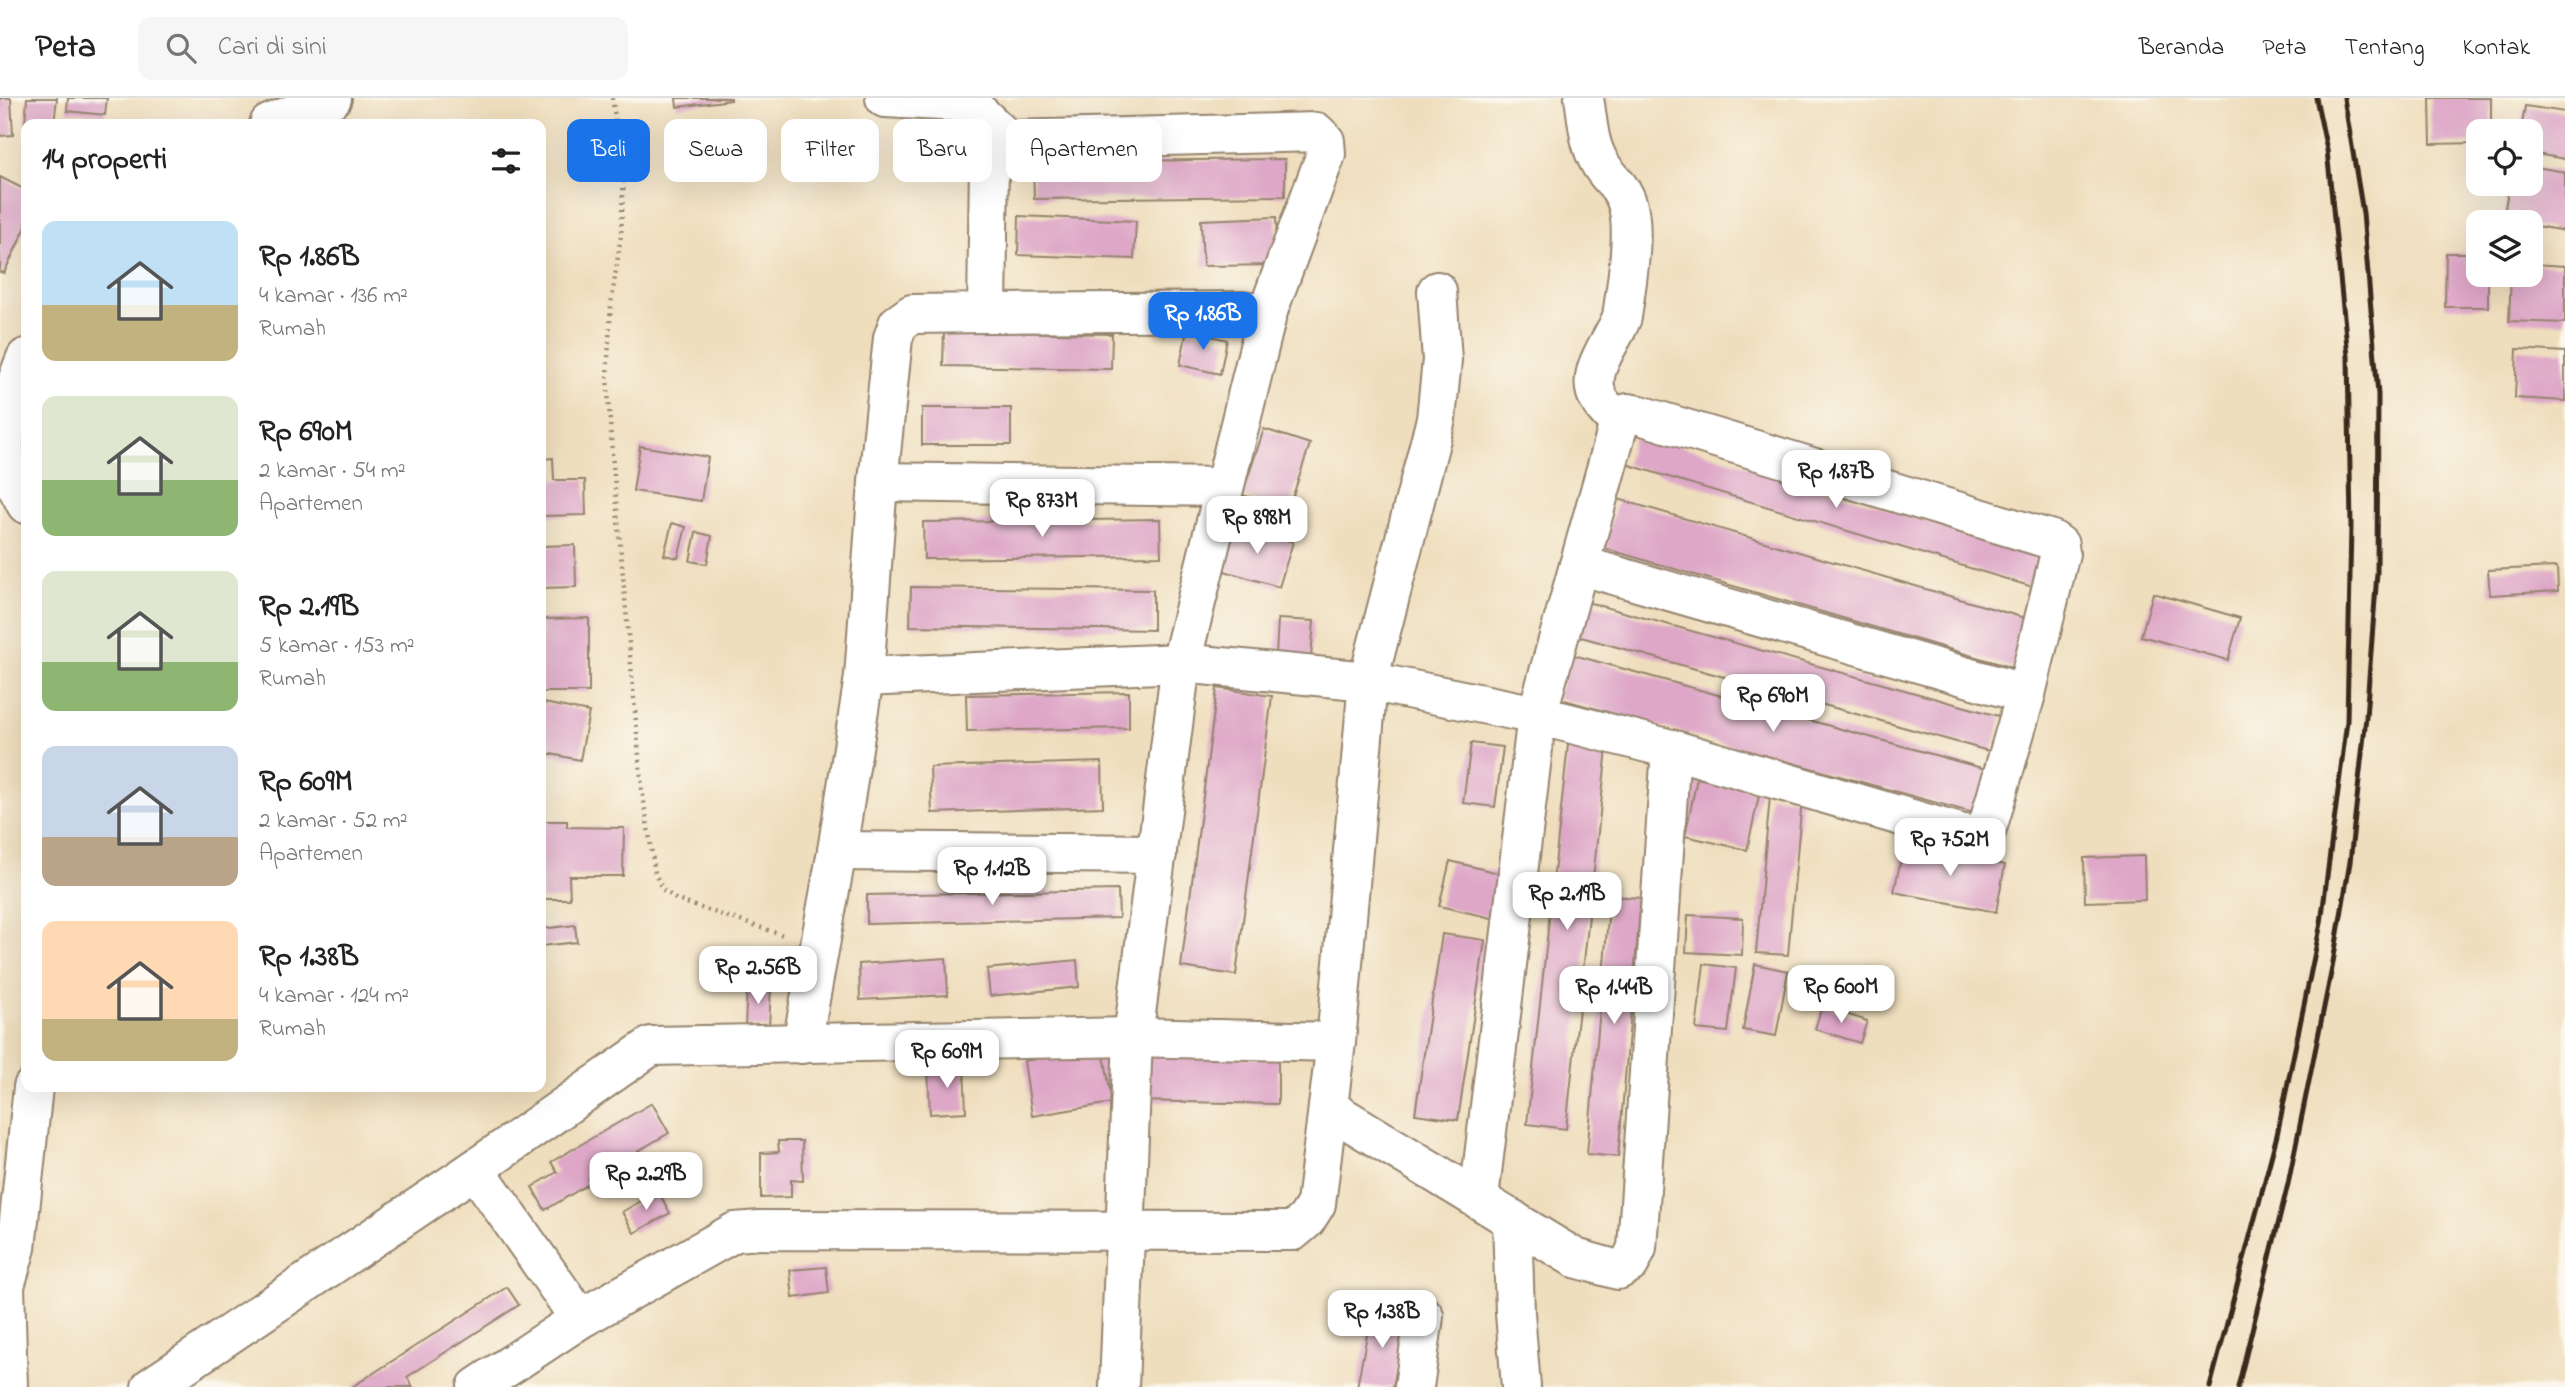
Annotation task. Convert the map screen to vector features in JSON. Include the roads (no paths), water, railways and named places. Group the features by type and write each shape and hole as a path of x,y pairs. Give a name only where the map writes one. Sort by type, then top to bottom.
{"street":[{"path":"281,119 332,98"},
{"path":"885,98 960,102 975,109 1006,138"},
{"path":"1584,98 1591,146 1601,167 1626,200 1631,224 1622,317 1617,332 1597,364 1595,380 1598,399 1619,423"},
{"path":"1119,1387 1133,1037 1181,663 1268,311 1326,154 1325,141 1316,132 1162,136"},
{"path":"987,313 989,160 996,146 1006,141"},
{"path":"477,1387 580,1319 735,1232 1293,1231 1306,1220 1316,1204 1336,1042 1368,681 1436,418 1442,360 1437,291"},
{"path":"802,1044 837,851 864,677 878,482 893,338 898,324 912,314 1268,311"},
{"path":"21,370 5,409 1,432 5,463 21,494"},
{"path":"864,677 1181,663 1368,681 1537,715 1976,835 1987,829 2025,694 2060,553 2059,545 2052,540 1640,415 1628,413 1619,423 1537,715 1479,1198"},
{"path":"878,482 1224,487"},
{"path":"1579,565 2025,694"},
{"path":"1328,1108 1575,1258 1618,1270 1630,1264 1637,1248 1671,750"},
{"path":"837,851 1157,854"},
{"path":"151,1387 475,1169 651,1046 1133,1037 1336,1042"},
{"path":"8,1387 5,1286 16,1248 32,1092"},
{"path":"475,1169 580,1319"},
{"path":"1512,1219 1521,1387"},
{"path":"1413,1387 1424,1316"}],"railway":[{"path":"2210,1387 2277,1135 2321,923 2347,721 2351,526 2348,356 2327,150 2316,98"},
{"path":"2238,1387 2288,1184 2332,968 2350,862 2366,717 2377,573 2378,395 2363,213 2344,98"}]}
